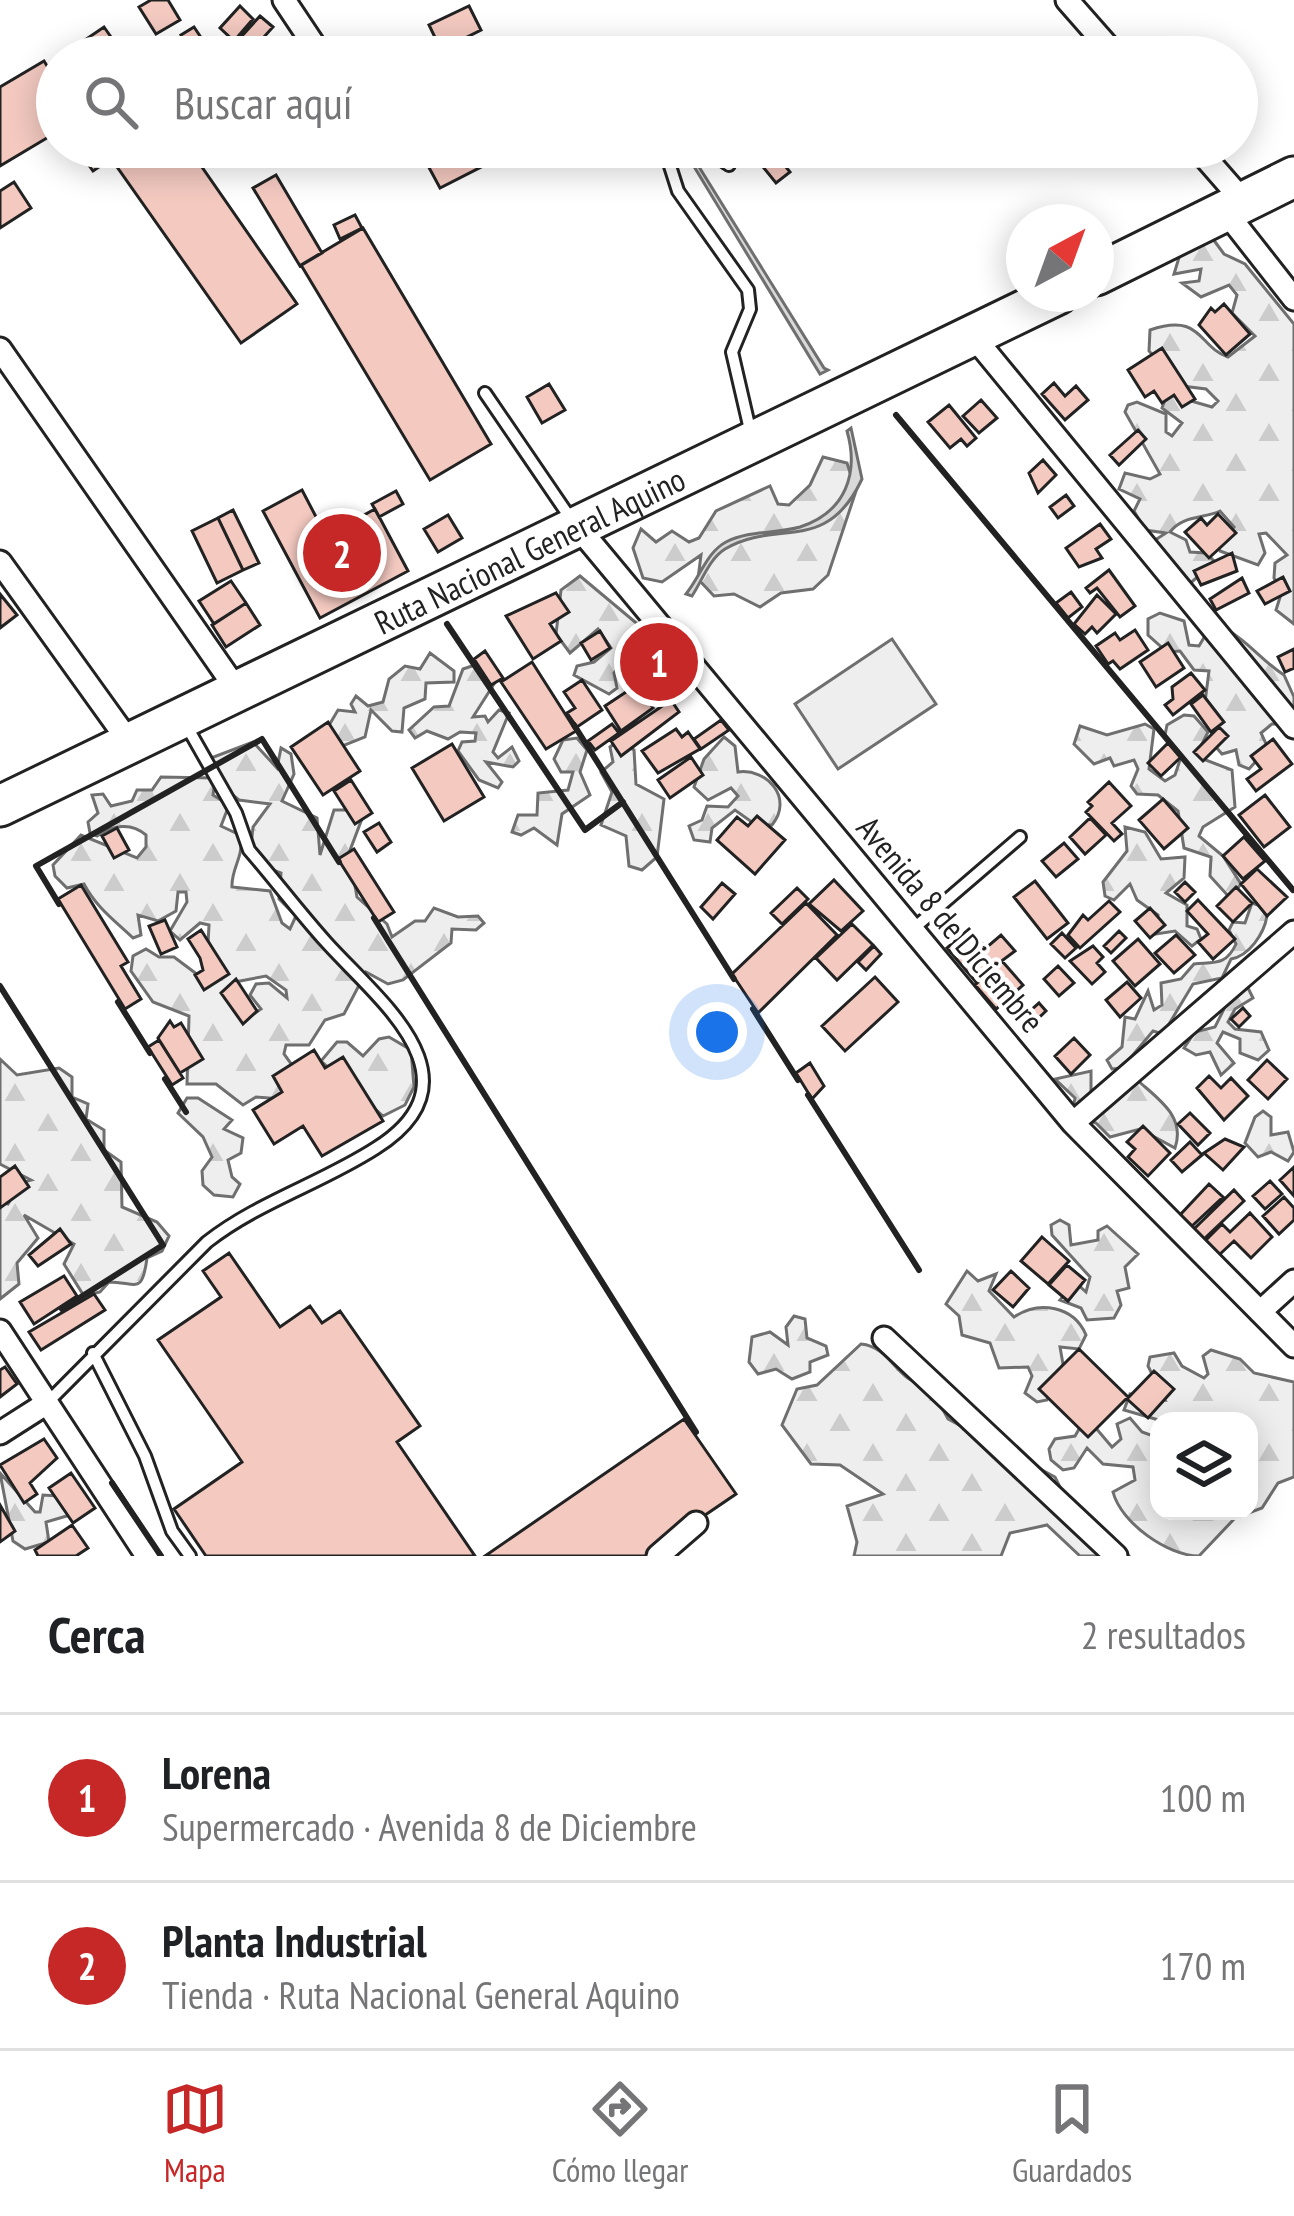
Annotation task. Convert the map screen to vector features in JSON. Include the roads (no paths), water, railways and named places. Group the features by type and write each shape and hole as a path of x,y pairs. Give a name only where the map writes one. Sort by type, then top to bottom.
{"highway":[{"path":"1114,266 1294,177"},
{"name":"Ruta Nacional General Aquino","path":"0,806 1022,312"}],"street":[{"path":"284,0 308,36"},
{"path":"1067,0 1099,36"},
{"path":"1209,168 1294,299"},
{"path":"973,336 1294,727"},
{"path":"0,349 238,689"},
{"name":"Avenida 8 de Diciembre","path":"577,526 1073,1123 1294,1346"},
{"path":"0,562 130,742"},
{"path":"1073,1123 1294,932"},
{"path":"1260,1312 1294,1281"},
{"path":"0,1331 147,1556"},
{"path":"884,1338 1116,1556"},
{"path":"0,1433 47,1402"},
{"path":"658,1556 697,1523"}],"lane":[{"path":"671,168 678,190 748,290 750,309 732,352 753,442"},
{"path":"485,393 577,526"},
{"path":"47,1402 233,1222 380,1146 416,1104 423,1082 418,1050 406,1028 249,850 236,813 182,717"},
{"path":"910,931 1020,837"},
{"path":"93,1353 146,1456 172,1531 190,1556"}],"place":[{"name":"Planta Industrial","path":"342,553"},
{"name":"Lorena","path":"659,662"}]}
